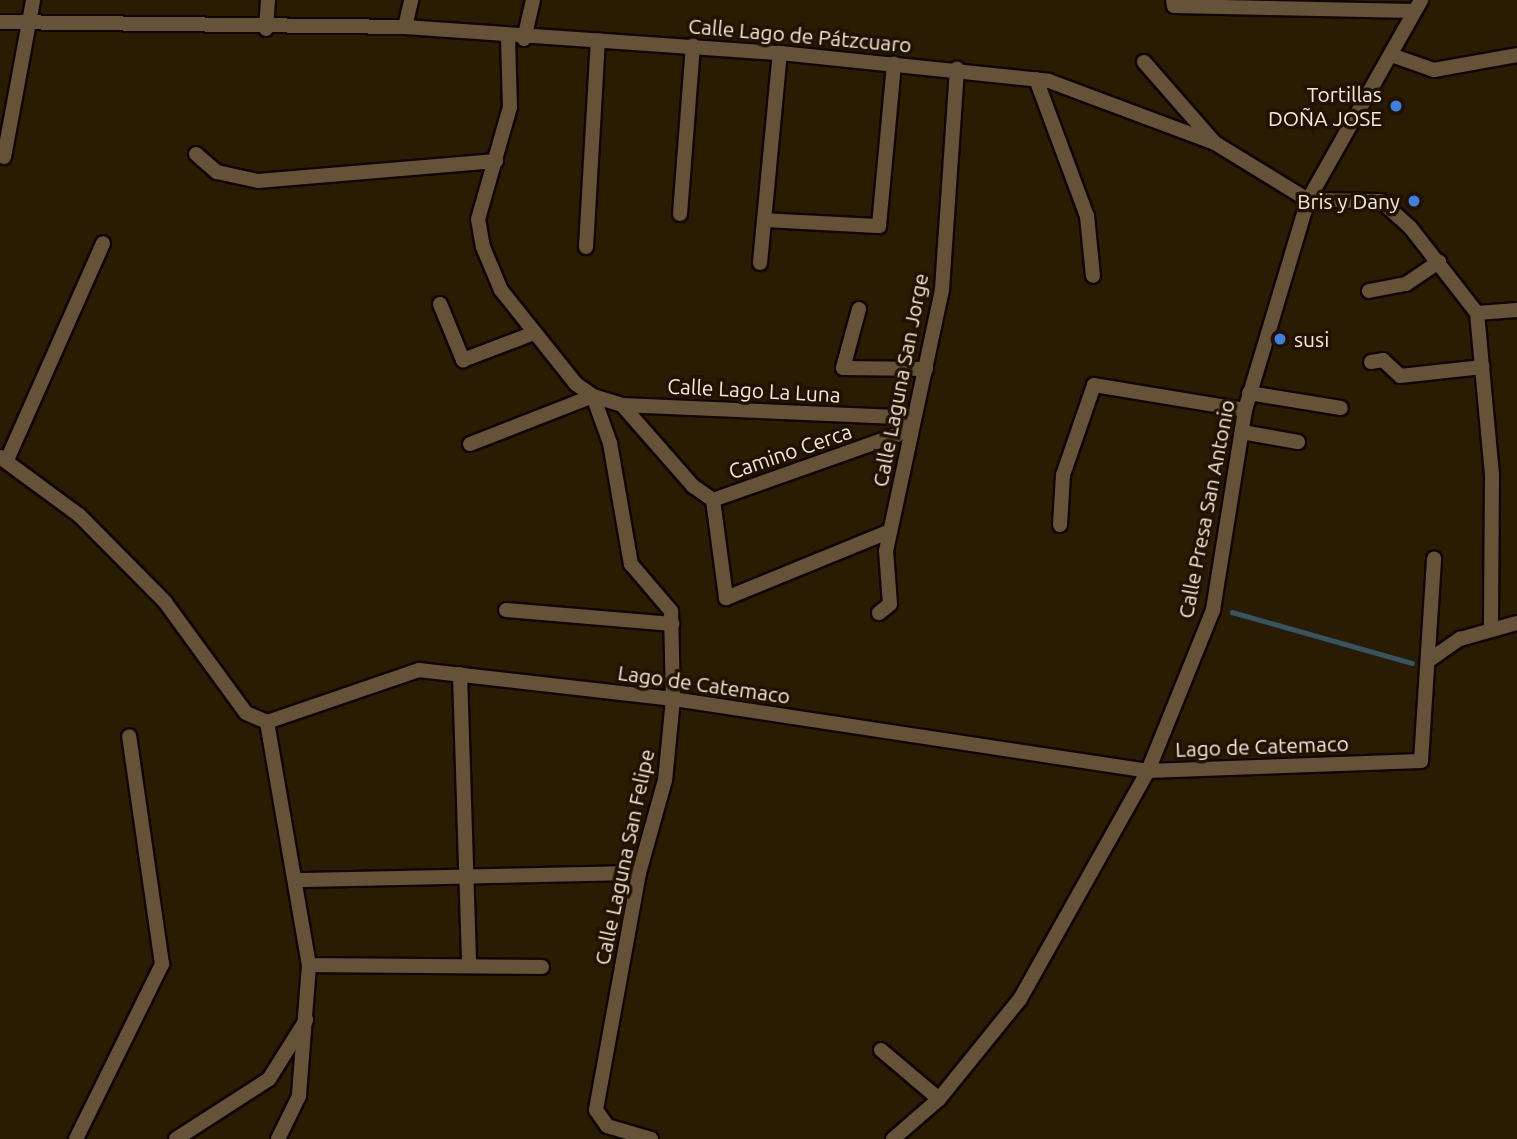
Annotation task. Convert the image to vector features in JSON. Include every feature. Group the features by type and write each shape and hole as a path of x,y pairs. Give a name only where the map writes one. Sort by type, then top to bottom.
{"street":[{"path":"4,157 33,0"},
{"path":"266,29 268,0"},
{"path":"405,27 411,0"},
{"path":"524,39 533,0"},
{"path":"1174,3 1417,5"},
{"name":"Calle Presa San Antonio","path":"893,1139 939,1099 1020,999 1149,771 1213,610 1245,410 1308,200 1394,56 1417,5"},
{"name":"Calle Lago de Pátzcuaro","path":"0,22 28,26 266,29 405,27 524,39 598,40 780,53 1036,79 1214,143 1308,200"},
{"name":"Calle Laguna San Felipe","path":"508,37 510,107 478,219 483,247 491,275 534,333 593,396 610,443 631,564 641,583 668,604 672,624 674,699 665,780 639,873 599,1120 651,1139"},
{"path":"586,247 598,40"},
{"path":"680,214 693,46"},
{"path":"760,263 780,53"},
{"path":"1394,56 1434,70 1517,55"},
{"path":"1143,62 1214,143"},
{"path":"764,220 879,226 894,64"},
{"name":"Calle Laguna San Jorge","path":"879,612 890,604 890,531 942,289 957,69"},
{"path":"1036,79 1087,216 1093,276"},
{"path":"196,154 216,173 258,181 496,161"},
{"path":"1308,200 1381,201 1439,262 1477,313 1492,475 1491,627"},
{"path":"103,243 3,459 88,525 165,603 246,713 267,722 299,880 309,965 308,1016 299,1096 278,1139"},
{"path":"1369,291 1406,284 1439,262"},
{"path":"440,303 463,360 534,333"},
{"path":"859,309 843,368 926,369"},
{"path":"1477,313 1517,310"},
{"path":"1371,362 1384,360 1400,376 1483,367"},
{"path":"1060,525 1063,475 1094,385 1245,410"},
{"path":"1249,393 1341,408"},
{"path":"470,444 593,396"},
{"name":"Calle Lago La Luna","path":"593,396 622,405 914,418"},
{"path":"622,405 693,486 713,500 726,598 890,531"},
{"name":"Camino Cerca","path":"713,500 897,435 914,418"},
{"path":"1242,432 1298,442"},
{"path":"1428,661 1434,558"},
{"path":"506,610 672,624"},
{"path":"1428,661 1443,647 1491,627 1517,623"},
{"name":"Lago de Catemaco","path":"267,722 419,670 674,699 1149,771 1421,761 1428,661"},
{"path":"460,674 469,966"},
{"path":"76,1139 162,964 129,736"},
{"path":"299,880 639,873"},
{"path":"309,965 541,967"},
{"path":"176,1139 269,1079 308,1016"},
{"path":"881,1050 939,1099"}],"waterway":[{"name":"Lago de Catemaco","path":"1232,612 1412,663"}],"place":[{"name":"Tortillas DOÑA JOSE","path":"1396,106"},
{"name":"Bris y Dany","path":"1414,201"},
{"name":"susi","path":"1280,339"}]}
